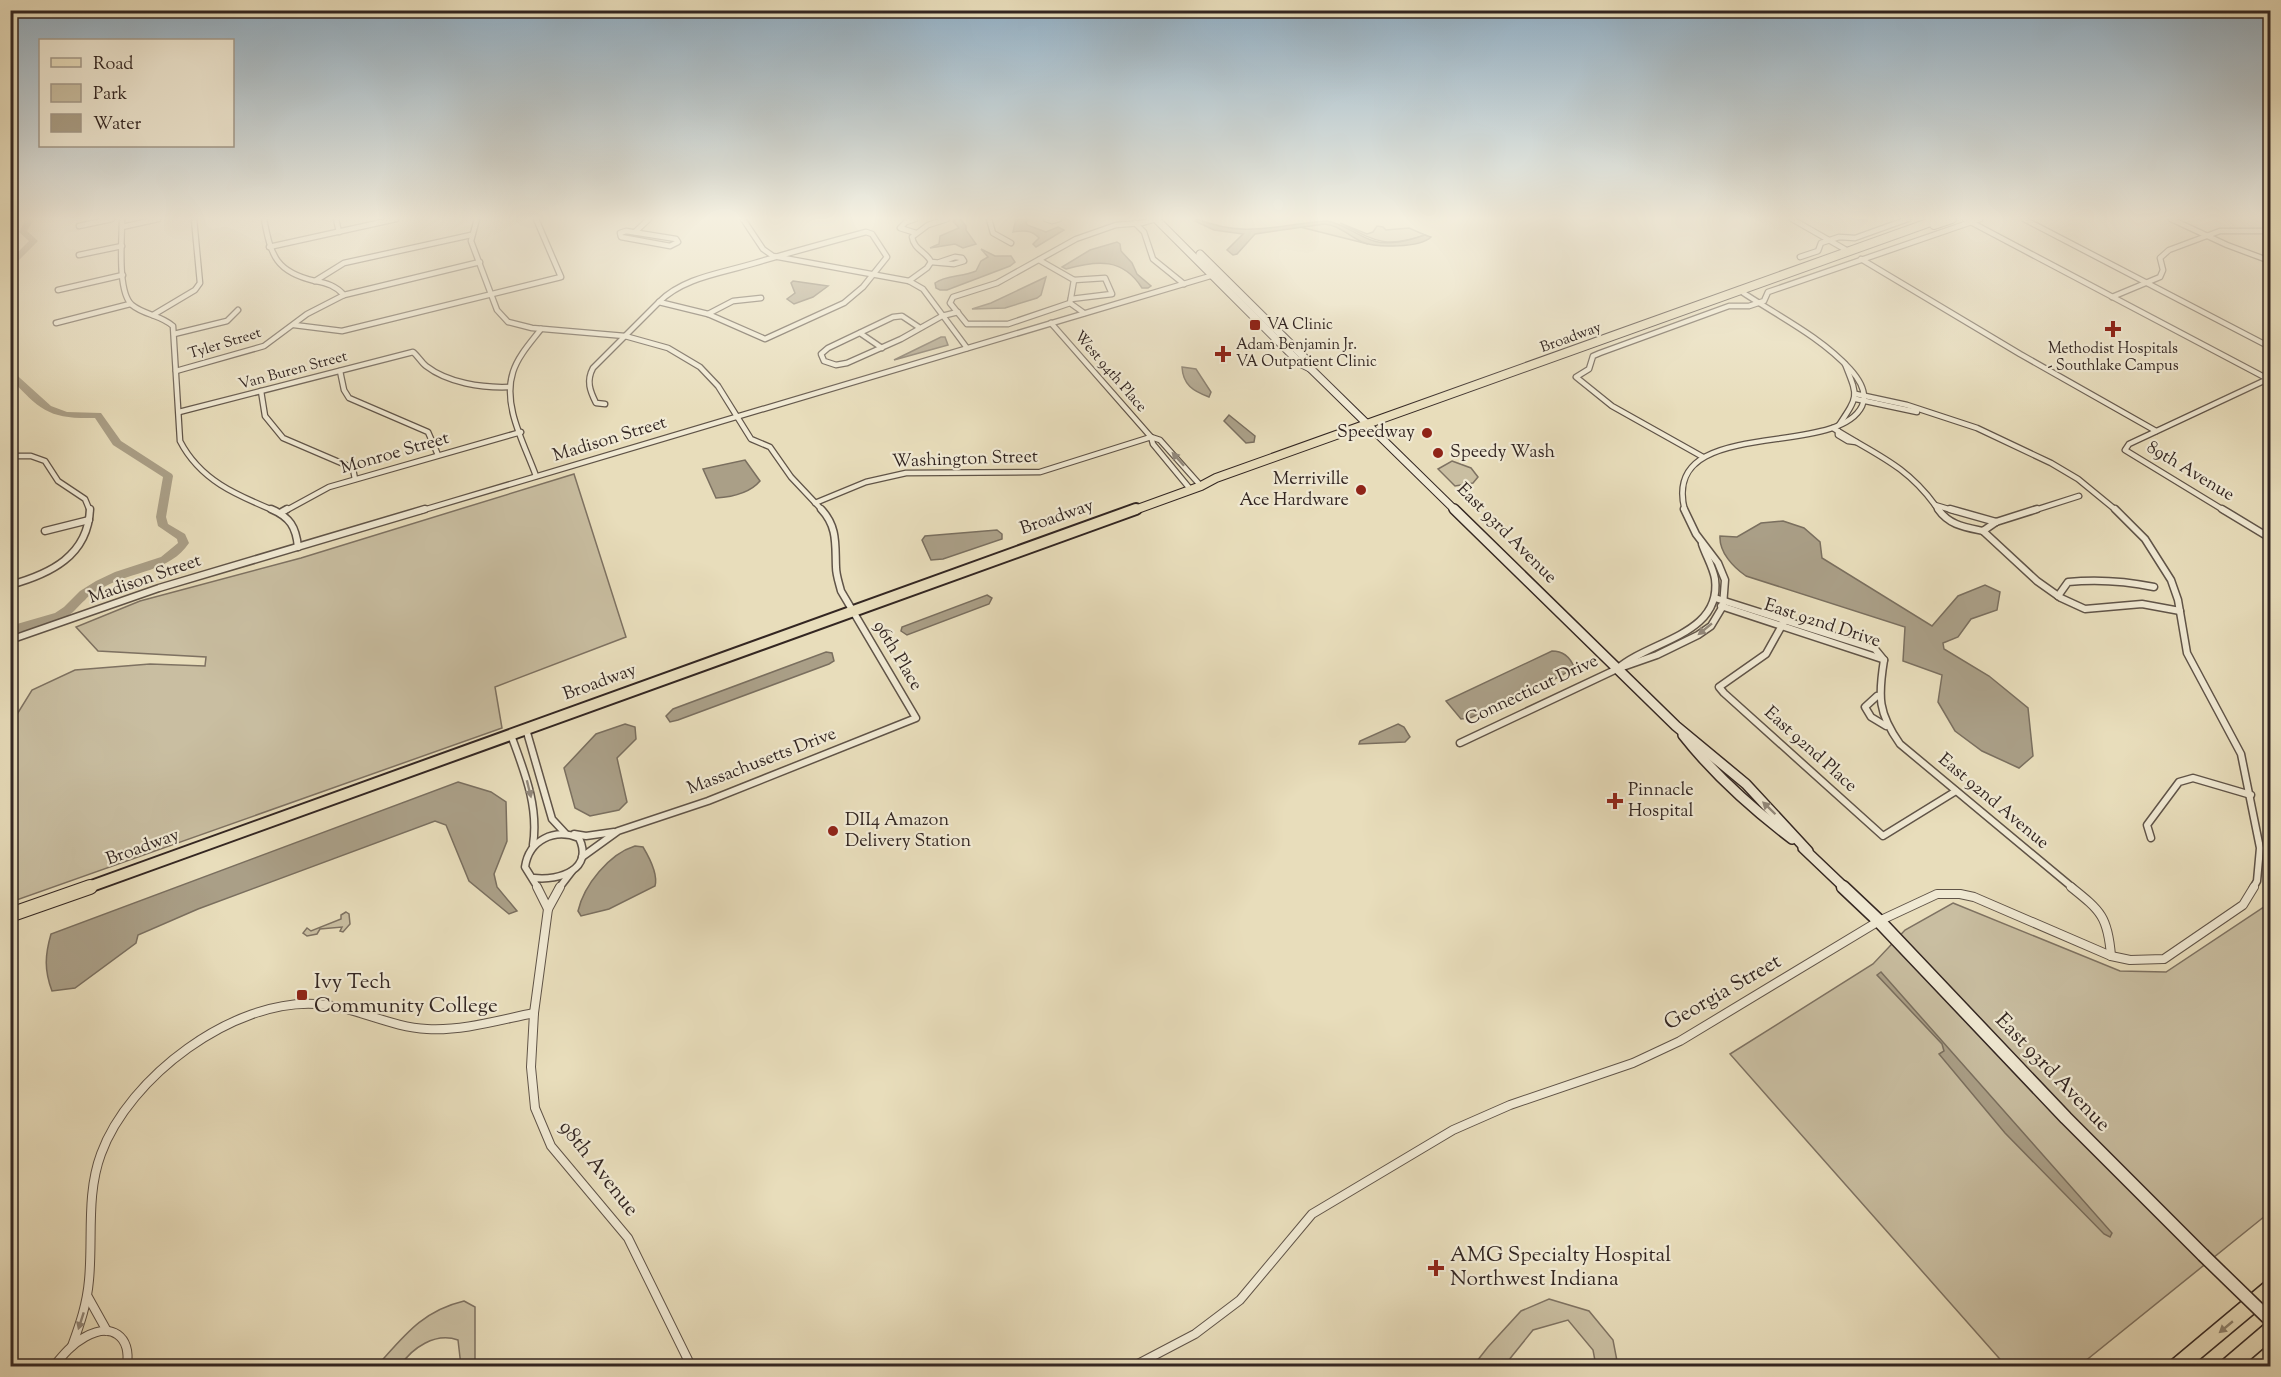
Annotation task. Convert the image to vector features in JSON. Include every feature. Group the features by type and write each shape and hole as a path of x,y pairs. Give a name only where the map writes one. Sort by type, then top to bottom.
{"highway":[{"path":"2178,1366 2271,1289"},
{"path":"2229,1366 2271,1331"}],"main road":[{"name":"Broadway","path":"1741,292 1764,283"},
{"name":"Broadway","path":"10,915 851,610 1766,283"}],"street":[{"path":"58,290 87,283"},
{"path":"123,283 124,295 130,304 169,322 174,334 180,441 184,451 208,477 238,495 280,513 293,524 297,547"},
{"path":"153,315 195,290 200,283"},
{"path":"323,283 337,287 344,295"},
{"name":"Tyler Street","path":"176,371 264,346 317,308 344,295 392,283"},
{"name":"96th Place","path":"487,283 500,316 508,322 542,329 625,336 668,348 700,367 718,386 735,417 751,439 770,447 791,477 825,513 834,528 837,544 836,569 841,591 916,718"},
{"path":"294,325 342,331 535,283"},
{"path":"605,404 596,403 588,385 589,375 658,302 688,283"},
{"path":"658,302 708,314 765,339 835,308 866,283"},
{"path":"913,283 923,289 967,348"},
{"path":"996,283 953,297 950,303 962,321 967,324 1008,324 1070,301 1112,294 1107,283"},
{"path":"1070,301 1073,283"},
{"name":"East 93rd Avenue","path":"1227,283 1308,361 1310,368 1676,726 1694,749 1771,823 1808,852 1879,921 2066,1118 2271,1320"},
{"path":"1703,457 1612,406 1576,376 1586,372 1593,356 1600,353 1729,306 1749,306 1759,303 1766,299 1768,292 1793,283"},
{"path":"1902,283 2020,354 2157,431 2269,379"},
{"path":"2086,283 2269,379"},
{"path":"2112,297 2147,283"},
{"path":"2148,283 2271,347"},
{"name":"Madison Street","path":"10,640 49,628 134,595 1184,284"},
{"path":"1715,601 1715,579 1702,544 1688,522 1682,494 1686,476 1703,457 1732,444 1813,434 1837,428 1853,420 1865,399 1858,375 1830,350 1741,292"},
{"path":"708,314 722,304 750,297 761,298"},
{"path":"1070,301 1084,314"},
{"path":"56,324 130,304"},
{"path":"174,334 227,321 238,310"},
{"path":"920,328 902,316 893,317 828,348 821,354 824,361 836,365 847,363 882,348 920,328 942,316 958,312"},
{"name":"West 94th Place","path":"1051,323 1151,437 1153,444 1191,490"},
{"path":"536,476 510,402 509,387 518,361 542,329"},
{"path":"860,333 882,348"},
{"name":"Van Buren Street","path":"179,412 413,352 424,366 435,371 482,386 509,387"},
{"path":"1845,363 1856,396 1837,428 1838,435 1848,441 1857,442 1904,468 1919,482 1944,519 1957,526 1983,531 2037,581 2058,596 2085,609 2142,604 2180,611"},
{"path":"340,370 344,390 349,398 428,432 434,440 438,455"},
{"path":"261,391 265,416 283,438 346,465 353,469 355,479"},
{"name":"Georgia Street","path":"1134,1366 1195,1334 1240,1300 1312,1214 1453,1130 1510,1105 1633,1063 1680,1041 1879,921 1937,894 1960,894 1974,897 2111,956 2130,960 2164,959 2243,905 2257,881 2260,848 2241,753 2187,653 2180,611 2171,580 2145,539 2101,497 2065,471 2024,448 1977,428 1856,396"},
{"name":"89th Avenue","path":"2157,431 2129,444 2125,450 2271,538"},
{"name":"Monroe Street","path":"280,513 329,487 521,432"},
{"name":"West 94th Place","path":"1151,437 1160,440 1201,486"},
{"name":"Washington Street","path":"815,503 840,490 883,477 921,472 1021,474 1040,472 1151,437"},
{"path":"10,456 33,456 51,466 56,480 86,500 90,509 85,539 69,558 34,578 10,585"},
{"path":"1983,531 1996,522 2079,496"},
{"path":"1935,505 1996,522"},
{"path":"45,531 88,520"},
{"path":"1702,544 1714,555 1721,568 1726,593 1724,604"},
{"path":"2058,596 2068,582 2089,579 2121,581 2154,587"},
{"name":"Connecticut Drive","path":"1617,669 1625,659 1679,635 1700,622 1715,601"},
{"name":"East 92nd Drive","path":"1715,601 1784,623 1884,660"},
{"name":"Connecticut Drive","path":"1460,743 1617,669 1634,666 1698,636 1715,621 1724,604"},
{"name":"East 92nd Place","path":"1784,623 1779,636 1761,660 1750,670 1719,687 1883,836 1956,791"},
{"name":"East 92nd Avenue","path":"1884,660 1877,696 1887,726 1900,744 2096,907 2109,928 2111,956"},
{"path":"1877,696 1865,707 1872,717 1887,726"},
{"name":"Massachusetts Drive","path":"618,831 708,801 916,718"},
{"path":"526,729 552,819 583,843 582,857"},
{"path":"511,735 526,776 537,820 533,845 525,860 525,867 534,878 548,909"},
{"path":"2151,838 2146,825 2179,782 2185,779 2193,778 2251,795"},
{"path":"533,845 548,836 569,833 586,836 618,831"},
{"name":"98th Avenue","path":"618,831 582,857 563,881 548,909 534,1013 531,1088 541,1125 551,1146 585,1188 617,1222 628,1238 690,1366"},
{"path":"534,878 553,880 572,871"},
{"path":"72,1346 87,1296 93,1183 102,1152 116,1124 136,1095 167,1064 202,1039 266,1011 315,1004 427,1029 449,1028 534,1013"},
{"path":"87,1296 93,1311 107,1331"},
{"path":"54,1366 72,1346 90,1335 107,1331 119,1334 127,1342 129,1354 127,1366"}],"green space":[{"path":"1452,461 1471,468 1478,477 1473,483 1455,486 1438,469"},
{"path":"574,474 626,637 495,687 502,728 11,902 11,724 32,690 75,670 150,664 205,666 206,657 98,651 76,627 140,601 301,558"},
{"path":"1953,903 2120,971 2166,972 2270,903 2270,1212 2079,1366 2006,1366 1730,1054 1873,964 1905,930"},
{"path":"346,912 349,914 350,924 343,932 340,931 342,927 320,929 317,934 307,936 303,933 307,928 311,931 341,919 341,915"},
{"path":"1549,1299 1589,1311 1613,1340 1618,1366 1596,1366 1593,1350 1568,1320 1533,1330 1504,1366 1473,1366 1521,1311"},
{"path":"464,1301 475,1307 475,1366 461,1366 458,1340 441,1338 425,1343 411,1353 400,1366 377,1366 405,1335 425,1318 449,1305"}],"water":[{"path":"791,283 828,286 813,297 794,304 787,299 795,293"},
{"path":"935,283 965,283 947,290 936,288"},
{"path":"1033,283 1044,283 1041,295 1037,298 1005,308 972,309 991,303"},
{"path":"1139,283 1148,283 1151,286 1148,288 1142,288"},
{"path":"945,337 948,345 894,360"},
{"path":"1182,367 1196,369 1211,392 1209,397 1187,383"},
{"path":"1229,415 1255,436 1254,442 1246,443 1224,421"},
{"path":"745,460 760,481 751,489 740,494 716,498 703,469"},
{"path":"1783,521 1804,528 1820,542 1822,558 1932,626 1958,596 1985,585 2000,592 1997,610 1971,619 1958,637 1943,643 1944,649 1989,676 2028,708 2033,756 2019,768 1982,751 1955,731 1938,702 1942,675 1903,661 1905,627 1746,576 1732,564 1724,553 1720,536 1737,537 1761,523"},
{"path":"997,530 1002,534 1002,539 943,559 931,560 922,540 925,536"},
{"path":"987,595 992,598 989,604 907,635 901,631 902,627"},
{"path":"1552,651 1566,655 1574,667 1561,676 1470,718 1461,719 1446,701"},
{"path":"826,652 832,653 834,661 829,664 678,720 670,722 666,716 673,709"},
{"path":"625,724 635,727 636,739 617,758 627,802 619,810 590,816 575,808 564,768 596,734"},
{"path":"1398,724 1404,727 1410,737 1405,742 1359,744 1360,741"},
{"path":"458,782 491,792 506,802 507,841 494,874 497,887 517,911 509,914 469,881 446,825 435,821 198,909 138,935 136,943 75,988 52,991 46,962 51,934"},
{"path":"635,846 643,847 648,856 654,871 655,886 609,909 581,916 578,911 581,901 592,881 607,863"},
{"path":"1881,972 2112,1233 2110,1237 2104,1234 2005,1133 1939,1054 1944,1051 1942,1044 1877,975"}],"waterway":[{"path":"10,372 39,403 47,408 67,415 98,415 117,443 168,476 161,517 163,526 181,537 184,543 179,550 165,559 100,584 84,594 59,616 10,630"}],"place":[{"name":"VA Clinic","path":"1255,325"},
{"name":"Methodist Hospitals - Southlake Campus","path":"2113,329"},
{"name":"Adam Benjamin Jr. VA Outpatient Clinic","path":"1223,354"},
{"name":"Speedway","path":"1427,433"},
{"name":"Speedy Wash","path":"1438,453"},
{"name":"Merriville Ace Hardware","path":"1361,490"},
{"name":"Pinnacle Hospital","path":"1615,801"},
{"name":"DII4 Amazon Delivery Station","path":"833,831"},
{"name":"Ivy Tech Community College","path":"302,995"},
{"name":"AMG Specialty Hospital Northwest Indiana","path":"1436,1268"}]}
